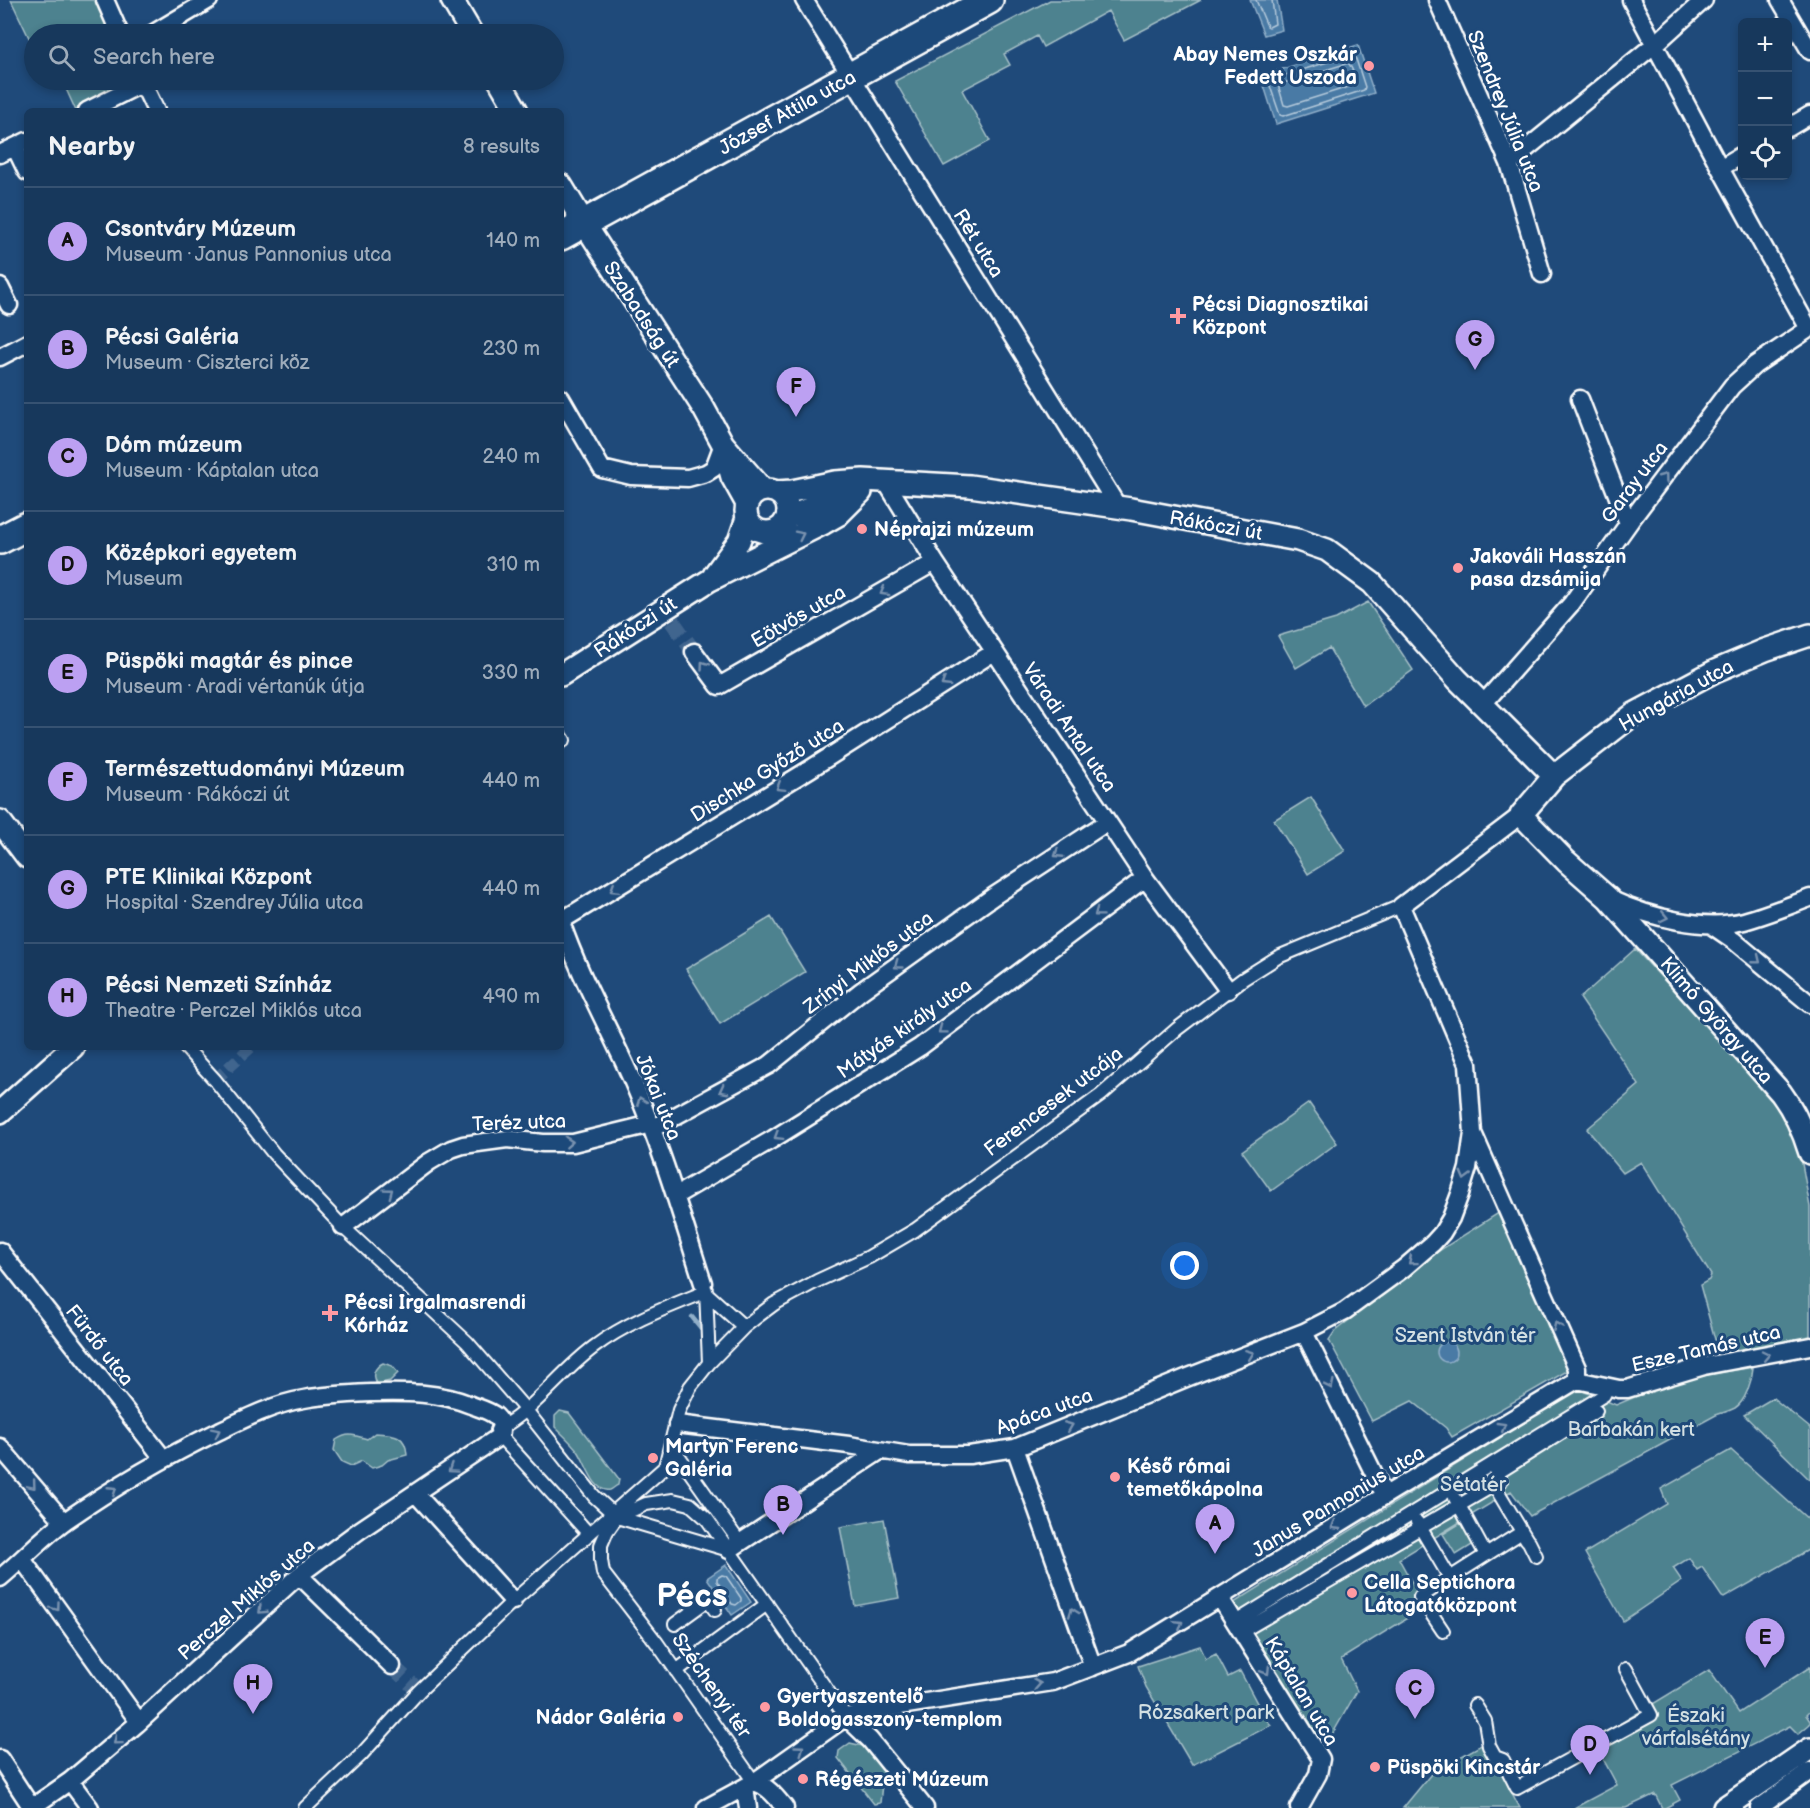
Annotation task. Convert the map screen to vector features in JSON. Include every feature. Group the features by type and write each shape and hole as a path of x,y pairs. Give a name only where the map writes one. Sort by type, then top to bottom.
{"main road":[{"name":"József Attila utca","path":"572,230 989,0"}],"street":[{"path":"105,0 116,24"},
{"path":"169,24 209,0"},
{"path":"452,0 466,24"},
{"name":"Rét utca","path":"804,0 1118,507"},
{"name":"Szendrey Júlia utca","path":"1437,0 1509,163 1542,274"},
{"path":"1631,0 1720,168 1810,328"},
{"path":"1509,163 1655,44 1704,0"},
{"path":"1780,0 1810,51"},
{"path":"92,108 126,90"},
{"path":"146,90 155,108"},
{"path":"505,90 515,108"},
{"path":"1791,126 1810,115"},
{"path":"14,147 24,166"},
{"path":"1720,168 1738,158"},
{"name":"Szabadság út","path":"564,197 572,230 698,400 758,501"},
{"path":"0,287 9,305"},
{"name":"Garay utca","path":"1483,704 1572,603 1628,523 1732,386 1755,364 1810,328"},
{"path":"0,357 24,345"},
{"path":"1580,399 1628,523"},
{"path":"564,403 602,469 631,476 688,478 714,468 723,444"},
{"name":"Rákóczi út","path":"719,575 739,541 758,501 835,482 863,480 970,486 1118,507 1298,540 1327,550 1372,583 1457,679 1554,776"},
{"name":"Rákóczi út","path":"788,518 886,482"},
{"name":"Váradi Antal utca","path":"886,482 935,562 1107,822 1145,878 1228,990"},
{"name":"Rákóczi út","path":"719,575 838,515 861,492"},
{"path":"783,497 787,502 788,518 780,528 768,532 752,526 758,501 783,497"},
{"name":"Rákóczi út","path":"564,673 668,614 719,575 768,532"},
{"name":"Eötvös utca","path":"694,652 719,686 935,562"},
{"name":"Hungária utca","path":"1521,815 1554,776 1635,714 1715,670 1810,635"},
{"name":"Dischka Győző utca","path":"564,920 810,769 994,652"},
{"name":"Klimó György utca","path":"1521,815 1566,861 1608,898 1781,1093 1794,1110 1810,1153"},
{"name":"Ferencesek utcája","path":"615,1514 665,1467 683,1399 709,1363 744,1327 774,1304 869,1257 915,1230 1101,1095 1177,1029 1228,990 1278,957 1401,906 1521,815"},
{"path":"0,821 24,852"},
{"name":"Zrínyi Miklós utca","path":"649,1124 657,1126 769,1065 870,984 994,896 1107,822"},
{"name":"Mátyás király utca","path":"675,1196 773,1139 920,1047 1145,878"},
{"path":"1608,898 1635,910 1711,925 1743,921 1810,898"},
{"path":"1385,1496 1304,1332 1345,1311 1404,1268 1433,1243 1451,1218 1461,1194 1467,1168 1473,1133 1468,1064 1401,906"},
{"path":"1711,925 1733,940 1810,1005"},
{"name":"Jókai utca","path":"564,931 571,951 636,1089 675,1196 705,1286 709,1363"},
{"path":"0,1112 70,1050"},
{"path":"188,1050 215,1080 274,1154 343,1227 467,1342 525,1409 594,1496 615,1514 734,1546 880,1451"},
{"name":"Teréz utca","path":"343,1227 429,1162 451,1149 463,1145 507,1139 543,1143 573,1143 649,1124"},
{"path":"1473,1133 1577,1368 1577,1380"},
{"name":"Fürdő utca","path":"1,1257 163,1458"},
{"path":"500,1432 594,1347 705,1286 744,1327"},
{"name":"Apáca utca","path":"677,1424 849,1445 909,1455 969,1455 1015,1448 1304,1332"},
{"name":"Esze Tamás utca","path":"1577,1380 1608,1393 1704,1366 1810,1346"},
{"name":"Janus Pannonius utca","path":"846,1717 875,1710 1053,1682 1138,1649 1577,1380"},
{"path":"0,1578 64,1522 163,1458 253,1414 304,1399 352,1394 404,1392 452,1397 495,1415 501,1422 500,1432 589,1534"},
{"path":"1239,1626 1412,1513 1608,1393"},
{"path":"1239,1626 1421,1528 1501,1481 1496,1474 1596,1411"},
{"name":"Perczel Miklós utca","path":"31,1808 70,1781 139,1722 299,1575 360,1530 416,1494 500,1432"},
{"path":"671,1445 767,1604 846,1717 870,1740 925,1808"},
{"path":"0,1447 64,1522"},
{"path":"1015,1448 1093,1667"},
{"path":"1484,1469 1536,1556"},
{"path":"1451,1490 1486,1555"},
{"path":"416,1494 513,1601"},
{"path":"305,1808 360,1756 418,1691 513,1601 615,1514 646,1504 673,1500 690,1504 734,1546"},
{"path":"1412,1513 1450,1578"},
{"name":"Széchenyi tér","path":"615,1514 601,1545 603,1573 656,1639 750,1785"},
{"path":"1443,1630 1420,1597 1486,1555 1526,1538"},
{"path":"22,1560 139,1722"},
{"path":"299,1575 392,1666"},
{"name":"Káptalan utca","path":"1220,1598 1321,1760 1318,1774 1299,1808"},
{"path":"675,1624 693,1619 708,1600 715,1610"},
{"path":"676,1671 710,1641 767,1604"},
{"path":"1475,1705 1485,1721 1488,1746 1495,1757 1503,1760 1517,1788 1651,1715 1626,1670"},
{"path":"706,1808 750,1785 846,1717"},
{"path":"1724,1808 1810,1749"},
{"path":"0,1760 31,1808"},
{"path":"1759,1808 1810,1771"},
{"path":"70,1781 90,1808"},
{"path":"748,1808 750,1785"},
{"path":"750,1785 763,1785 785,1808"}],"green space":[{"path":"11,0 99,0 110,24 24,24 24,27"},
{"path":"1050,0 1201,0 1124,40 1108,11 1043,47 1037,36 1004,54 1010,65 962,90 990,141 944,166 895,81"},
{"path":"67,90 117,90 82,108 75,108"},
{"path":"1368,602 1413,670 1363,706 1329,648 1296,668 1278,636 1336,619"},
{"path":"1311,797 1345,851 1308,874 1274,820"},
{"path":"771,917 805,972 720,1024 686,969"},
{"path":"1635,949 1782,1107 1798,1142 1810,1207 1810,1337 1719,1354 1700,1285 1709,1280 1711,1275 1641,1162 1623,1173 1587,1129 1639,1085 1580,998"},
{"path":"1309,1103 1337,1143 1271,1191 1242,1151"},
{"name":"Szent István tér","path":"1500,1212 1569,1360 1567,1371 1452,1437 1446,1428 1412,1401 1372,1421 1329,1340 1335,1331 1437,1252"},
{"path":"383,1363 392,1366 398,1373 390,1381 377,1384 374,1372"},
{"path":"1753,1368 1750,1384 1739,1405 1735,1408 1716,1415 1530,1516 1511,1491 1399,1559 1420,1597 1417,1612 1341,1659 1357,1691 1321,1754 1229,1606 1578,1389 1616,1405 1661,1386"},
{"path":"1773,1398 1810,1428 1810,1480 1744,1415"},
{"path":"560,1411 569,1413 619,1479 618,1485 610,1490 604,1490 595,1482 578,1451 555,1427 555,1416"},
{"path":"375,1433 397,1436 404,1442 407,1455 388,1460 372,1468 362,1461 351,1466 342,1462 334,1450 336,1440 344,1436 355,1435 367,1439"},
{"path":"1731,1450 1810,1521 1810,1549 1724,1598 1702,1567 1697,1570 1689,1558 1673,1568 1682,1581 1623,1621 1585,1553 1667,1504 1661,1489"},
{"path":"884,1519 899,1598 855,1606 840,1527"},
{"path":"1464,1521 1477,1542 1456,1555 1443,1534"},
{"name":"Rózsakert park","path":"1200,1646 1206,1659 1216,1654 1228,1677 1240,1671 1271,1725 1192,1765 1146,1687 1138,1666"},
{"name":"Északi várfalsétány","path":"1810,1667 1810,1711 1806,1715 1810,1724 1798,1734 1790,1726 1672,1785 1680,1800 1665,1808 1662,1808 1655,1794 1626,1808 1574,1808 1617,1785 1593,1740 1709,1670 1739,1713"},
{"path":"850,1743 863,1746 886,1774 882,1784 880,1803 874,1804 838,1758 839,1751"},
{"path":"1485,1743 1520,1808 1403,1808 1441,1762 1446,1765"}],"water":[{"path":"1250,0 1277,0 1282,30 1264,35"},
{"path":"1358,45 1374,93 1276,124 1261,76"},
{"path":"1443,1342 1451,1342 1457,1348 1457,1356 1451,1362 1443,1362 1437,1356 1437,1348"},
{"path":"726,1565 751,1602 732,1615 707,1578"}],"waterway":[{"path":"692,1317 705,1333"}],"tunnel":[{"path":"672,621 694,652"},
{"path":"215,1080 248,1050"},
{"path":"392,1666 419,1691"}],"place":[{"name":"Abay Nemes Oszkár Fedett Uszoda","path":"1369,66"},
{"name":"Pécsi Diagnosztikai Központ","path":"1178,316"},
{"name":"PTE Klinikai Központ","path":"1475,370"},
{"name":"Természettudományi Múzeum","path":"796,417"},
{"name":"Néprajzi múzeum","path":"862,529"},
{"name":"Jakováli Hasszán pasa dzsámija","path":"1458,568"},
{"name":"Pécsi Irgalmasrendi Kórház","path":"330,1313"},
{"name":"Martyn Ferenc Galéria","path":"653,1458"},
{"name":"Késő római temetőkápolna","path":"1115,1477"},
{"name":"Pécsi Galéria","path":"783,1535"},
{"name":"Csontváry Múzeum","path":"1215,1554"},
{"name":"Cella Septichora Látogatóközpont","path":"1352,1593"},
{"name":"Püspöki magtár és pince","path":"1765,1668"},
{"name":"Gyertyaszentelő Boldogasszony-templom","path":"765,1707"},
{"name":"Pécsi Nemzeti Színház","path":"253,1714"},
{"name":"Nádor Galéria","path":"678,1717"},
{"name":"Dóm múzeum","path":"1415,1719"},
{"name":"Püspöki Kincstár","path":"1375,1767"},
{"name":"Középkori egyetem","path":"1590,1775"},
{"name":"Régészeti Múzeum","path":"803,1779"}],"district":[{"name":"Pécs","path":"692,1595"}],"park label":[{"name":"Barbakán kert","path":"1631,1429"},
{"name":"Sétatér","path":"1473,1484"}]}
